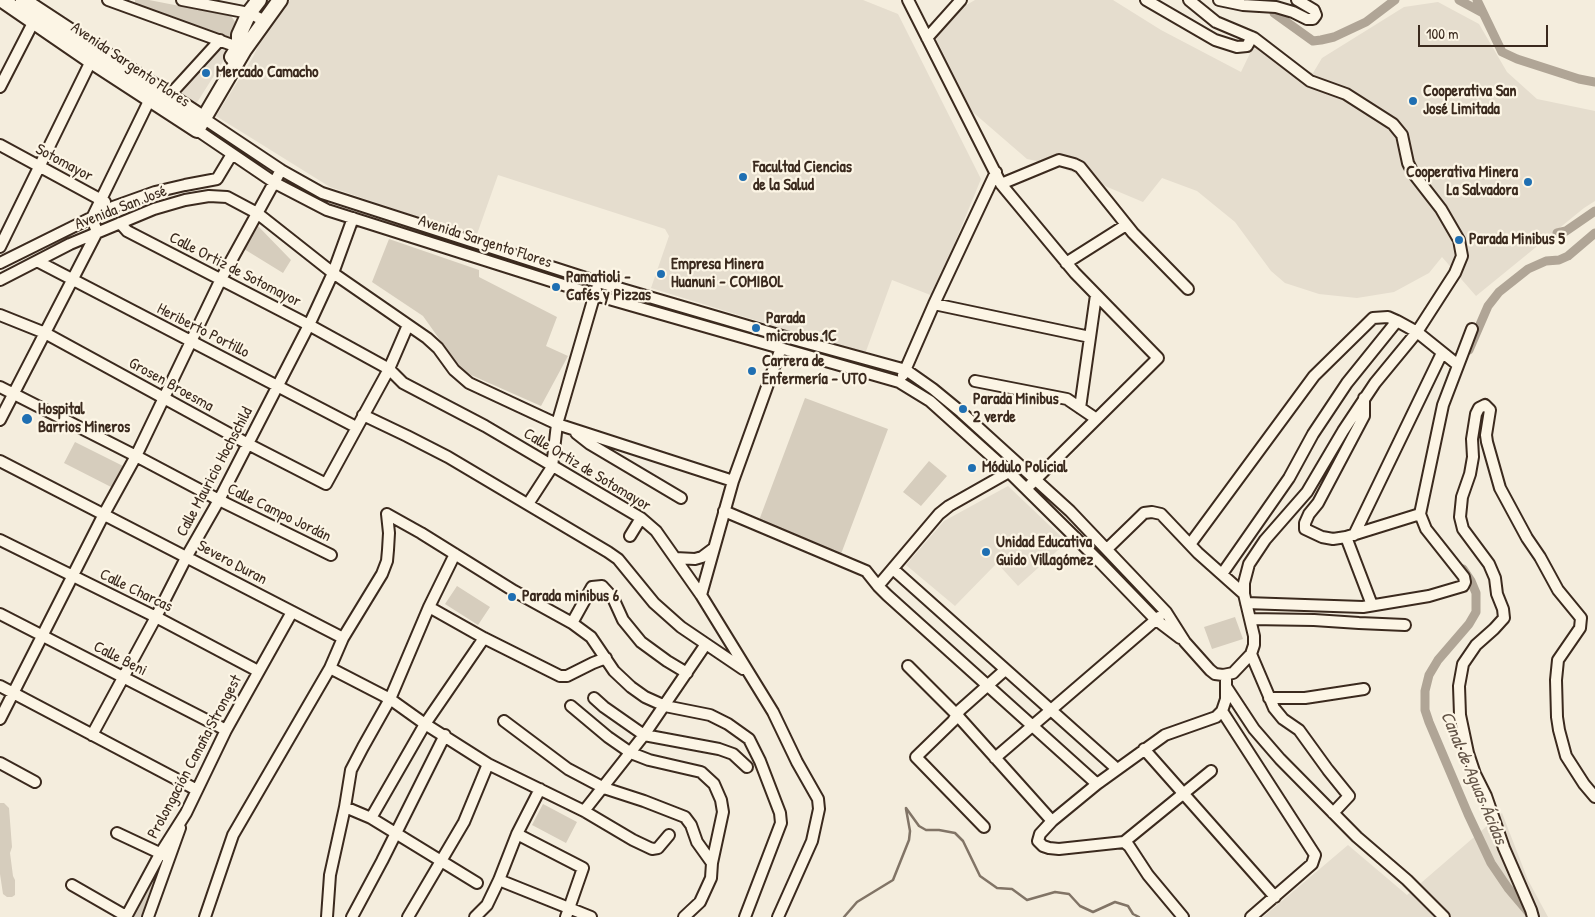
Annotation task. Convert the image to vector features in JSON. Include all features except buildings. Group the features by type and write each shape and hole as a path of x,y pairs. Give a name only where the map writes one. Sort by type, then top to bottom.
{"main road":[{"name":"Avenida Sargento Flores","path":"2,0 21,4 91,61 150,99 197,122"},
{"path":"242,48 239,35 249,13 259,0"},
{"path":"197,122 242,48 280,0"},
{"name":"Avenida Sargento Flores","path":"36,17 168,96 197,122"}],"street":[{"path":"108,0 126,3 242,48"},
{"path":"182,0 249,13 265,21"},
{"path":"908,0 1001,184 1066,263 1158,358 1026,488"},
{"path":"927,38 961,0"},
{"path":"1146,0 1215,40 1237,47 1247,46 1252,37"},
{"path":"1189,0 1216,22 1252,37 1310,80 1346,94 1393,124 1402,135 1408,163 1413,173 1441,209 1459,240 1462,256 1455,273 1417,332 1364,398 1307,492 1265,540 1253,557 1244,583 1245,599 1254,636 1251,654 1269,698 1283,719 1299,730 1349,796 1333,813"},
{"path":"1219,0 1243,6 1276,7 1307,19 1313,19 1316,15 1314,10 1297,0"},
{"path":"0,87 36,17"},
{"path":"168,96 220,40"},
{"path":"0,247 91,61"},
{"path":"0,420 97,232 92,218 150,99"},
{"name":"Avenida Sargento Flores","path":"197,122 232,154 275,183 314,204 352,218 595,295 899,382 930,401 1009,472 1155,619 1185,642"},
{"name":"Avenida Sargento Flores","path":"197,122 322,193 598,282 906,370 933,388 1036,480 1095,537 1166,612 1185,642"},
{"name":"Sotomayor","path":"0,146 113,207"},
{"name":"Avenida San José","path":"0,263 113,207 162,190 217,179 232,154"},
{"path":"1001,184 1059,160 1080,167 1126,225 1188,289"},
{"path":"0,719 104,514 136,456 221,280 282,170"},
{"path":"899,382 996,172"},
{"name":"Avenida San José","path":"0,280 97,232 162,207 185,200 209,196 227,197 257,214 333,273 438,348 454,370 469,383 557,424 733,481"},
{"name":"Calle Mauricio Hochschild","path":"92,735 156,617 186,556 219,500 309,325 333,273 352,218"},
{"name":"Calle Ortiz de Sotomayor","path":"120,223 127,231 309,325 389,369 403,384 485,426 641,518 656,531 701,595 773,712 796,762 818,799 819,809 812,841 778,917"},
{"path":"1066,263 1126,225"},
{"name":"Heriberto Portillo","path":"37,261 356,427"},
{"path":"528,504 552,467 557,424 598,282"},
{"path":"1080,408 1096,295"},
{"path":"934,304 1090,338"},
{"name":"Grosen Broesma","path":"0,314 45,333 248,444 326,484 356,427"},
{"path":"1191,543 1314,376 1373,318 1388,317 1417,332 1458,365"},
{"path":"1222,574 1289,478 1313,434 1347,383 1397,321"},
{"path":"356,427 389,369 408,325"},
{"path":"753,340 756,328"},
{"path":"1107,549 1144,513 1152,512 1161,514 1245,599 1363,607 1429,596 1463,586 1465,582 1464,577 1426,529 1420,514 1443,405 1472,330"},
{"path":"701,595 733,481 782,348"},
{"path":"1372,605 1350,536 1442,352"},
{"path":"975,380 1067,399 1096,418"},
{"name":"Calle Campo Jordán","path":"0,388 331,555"},
{"path":"1364,398 1364,416 1318,503 1309,514 1305,523 1305,529 1322,537 1333,539 1350,536 1420,514"},
{"path":"1533,917 1504,848 1486,796 1475,774 1468,753 1460,715 1458,686 1463,664 1476,645 1504,618 1503,609 1497,594 1495,578 1489,564 1464,529 1460,517 1462,497 1470,474 1473,457 1472,440 1476,414 1479,408 1485,405 1490,410 1486,442 1500,488 1526,538 1540,557 1558,590 1581,618 1580,628 1558,660 1556,680 1557,717 1566,756 1595,797"},
{"path":"363,415 448,457 618,559 654,603 681,627 747,672"},
{"path":"572,429 590,444 681,498"},
{"name":"Severo Duran","path":"0,460 343,638"},
{"path":"878,586 939,514 1009,472 1018,464"},
{"path":"724,511 852,563 866,571 878,586 1097,784"},
{"path":"206,917 233,835 330,668 343,638 372,592 387,561 389,533 387,514 514,591 572,623 591,637 614,671 645,697 665,706 710,715 728,724 749,739 760,760 780,813 781,823 745,917"},
{"path":"630,536 641,518"},
{"path":"1084,546 1095,537"},
{"name":"Calle Charcas","path":"0,540 156,617 258,671"},
{"path":"675,558 695,559 702,557 714,548"},
{"path":"326,917 330,875 352,770 362,747 390,698 429,607 455,554"},
{"path":"893,569 1117,769"},
{"path":"572,623 592,587 602,586 613,598 623,620 641,642 687,673"},
{"path":"429,607 484,638 560,676 567,676 593,662 606,658"},
{"name":"Prolongación Canaña Strongest","path":"126,916 160,854 186,813 226,730 292,612"},
{"path":"995,758 1155,619 1166,612"},
{"name":"Calle Beni","path":"0,614 226,730"},
{"path":"1250,619 1405,625"},
{"path":"371,818 426,724 484,638"},
{"path":"1185,642 1215,674 1233,673 1251,654"},
{"path":"584,811 631,753 706,644"},
{"path":"908,666 956,715 1052,821"},
{"path":"330,668 390,698 488,764 584,811 652,849 658,848 669,835"},
{"path":"984,827 916,757 953,721 960,710 1006,670"},
{"path":"1211,772 1124,842 1059,849 1043,846 1038,841 1040,834 1052,821 1144,749 1165,735 1216,717 1222,711 1226,699 1226,674"},
{"path":"0,686 197,790"},
{"path":"1227,688 1254,729 1333,813 1357,837 1407,880 1444,917"},
{"path":"1269,698 1305,698 1364,689"},
{"path":"594,698 611,713 644,735 719,749 733,754 747,767"},
{"path":"571,706 608,738 631,753 649,760 701,772 714,784 721,800 723,812 712,864 711,878 700,902 684,917"},
{"path":"1222,711 1315,855 1312,864 1251,917"},
{"path":"504,721 568,769 604,788 685,817 691,825 697,842 712,864"},
{"path":"352,917 445,735"},
{"path":"1144,749 1275,897"},
{"path":"0,763 35,782"},
{"path":"408,917 464,822 488,764"},
{"path":"475,917 487,905 517,834 540,789"},
{"path":"345,808 371,818 477,883"},
{"path":"148,917 186,813"},
{"path":"117,832 170,859"},
{"path":"517,834 583,868 567,912"},
{"path":"1124,842 1130,846 1148,875 1183,917"},
{"path":"499,880 567,912 591,917"},
{"path":"72,885 126,916"}],"shaded area":[{"path":"135,0 149,0 231,16 236,23 232,37 229,39 135,5"},
{"name":"Facultad Ciencias de la Salud","path":"290,0 863,0 898,14 981,179 933,296 892,280 865,354 651,288 669,236 665,229 498,175 476,237 330,187 216,116 253,57 260,42"},
{"path":"975,0 1113,0 1161,30 1241,72 1254,45 1313,73 1322,58 1404,7 1438,2 1479,24 1507,72 1537,99 1595,111 1595,201 1476,296 1442,257 1429,273 1394,292 1357,298 1319,294 1285,283 1271,271 1235,222 1197,191 1162,178 1143,202 1055,165 1027,159 968,108 933,33 963,7"},
{"name":"Mercado Camacho","path":"219,47 229,52 196,104 181,94"},
{"path":"258,226 291,260 283,273 244,249"},
{"path":"389,239 479,270 479,277 557,317 546,346 568,356 541,406 462,371 423,316 372,282"},
{"path":"805,398 888,429 841,554 758,523"},
{"path":"75,442 123,466 113,488 64,463"},
{"path":"929,461 947,476 921,506 903,492"},
{"name":"Unidad Educativa Guido Villagómez","path":"1008,486 1067,542 1018,586 997,563 955,606 906,565 944,521"},
{"path":"457,586 490,607 478,625 445,604"},
{"path":"1235,617 1243,639 1212,649 1204,627"},
{"path":"0,803 4,803 9,808 12,847 10,853 15,880 15,895 12,897 7,897 3,894 0,874"},
{"path":"543,804 577,822 566,843 532,825"},
{"path":"1502,813 1528,880 1548,917 1263,917 1348,845 1407,895"},
{"path":"161,866 163,867 142,917 134,917"}],"waterway":[{"name":"Canal de Aguas Ácidas","path":"1274,13 1313,41 1334,37 1366,22 1395,0"},
{"name":"Canal de Aguas Ácidas","path":"1459,0 1483,13"},
{"name":"Canal de Aguas Ácidas","path":"1477,0 1502,52 1517,59 1579,79 1595,82"},
{"name":"Canal de Aguas Ácidas","path":"1557,233 1566,231 1595,211"},
{"name":"Canal de Aguas Ácidas","path":"1469,350 1488,306 1499,292 1528,269 1546,261 1559,260 1568,256 1595,233"},
{"name":"Canal de Aguas Ácidas","path":"1463,569 1476,593 1476,612 1469,624 1438,660 1429,675 1425,691 1425,710 1468,814 1491,863 1508,888 1530,914"},
{"path":"906,808 919,826 926,830 955,833 963,841 980,876 997,888 1012,889 1027,900 1055,892 1069,894 1080,906 1093,912 1115,902 1128,906 1133,914 1139,917"},
{"path":"844,917 857,902 893,880 909,840 910,831 906,809"}],"place":[{"name":"Mercado Camacho","path":"206,73"},
{"name":"Cooperativa San José Limitada","path":"1413,101"},
{"name":"Facultad Ciencias de la Salud","path":"743,177"},
{"name":"Cooperativa Minera La Salvadora","path":"1528,182"},
{"name":"Parada Minibus 5","path":"1459,240"},
{"name":"Empresa Minera Huanuni - COMIBOL","path":"661,274"},
{"name":"Pamatioli - Cafés y Pizzas","path":"556,287"},
{"name":"Parada microbus 1C","path":"756,328"},
{"name":"Carrera de Enfermería - UTO","path":"752,371"},
{"name":"Parada Minibus 2 verde","path":"963,409"},
{"name":"Hospital Barrios Mineros","path":"27,419"},
{"name":"Módulo Policial","path":"972,468"},
{"name":"Unidad Educativa Guido Villagómez","path":"986,552"},
{"name":"Parada minibus 6","path":"512,597"}]}
